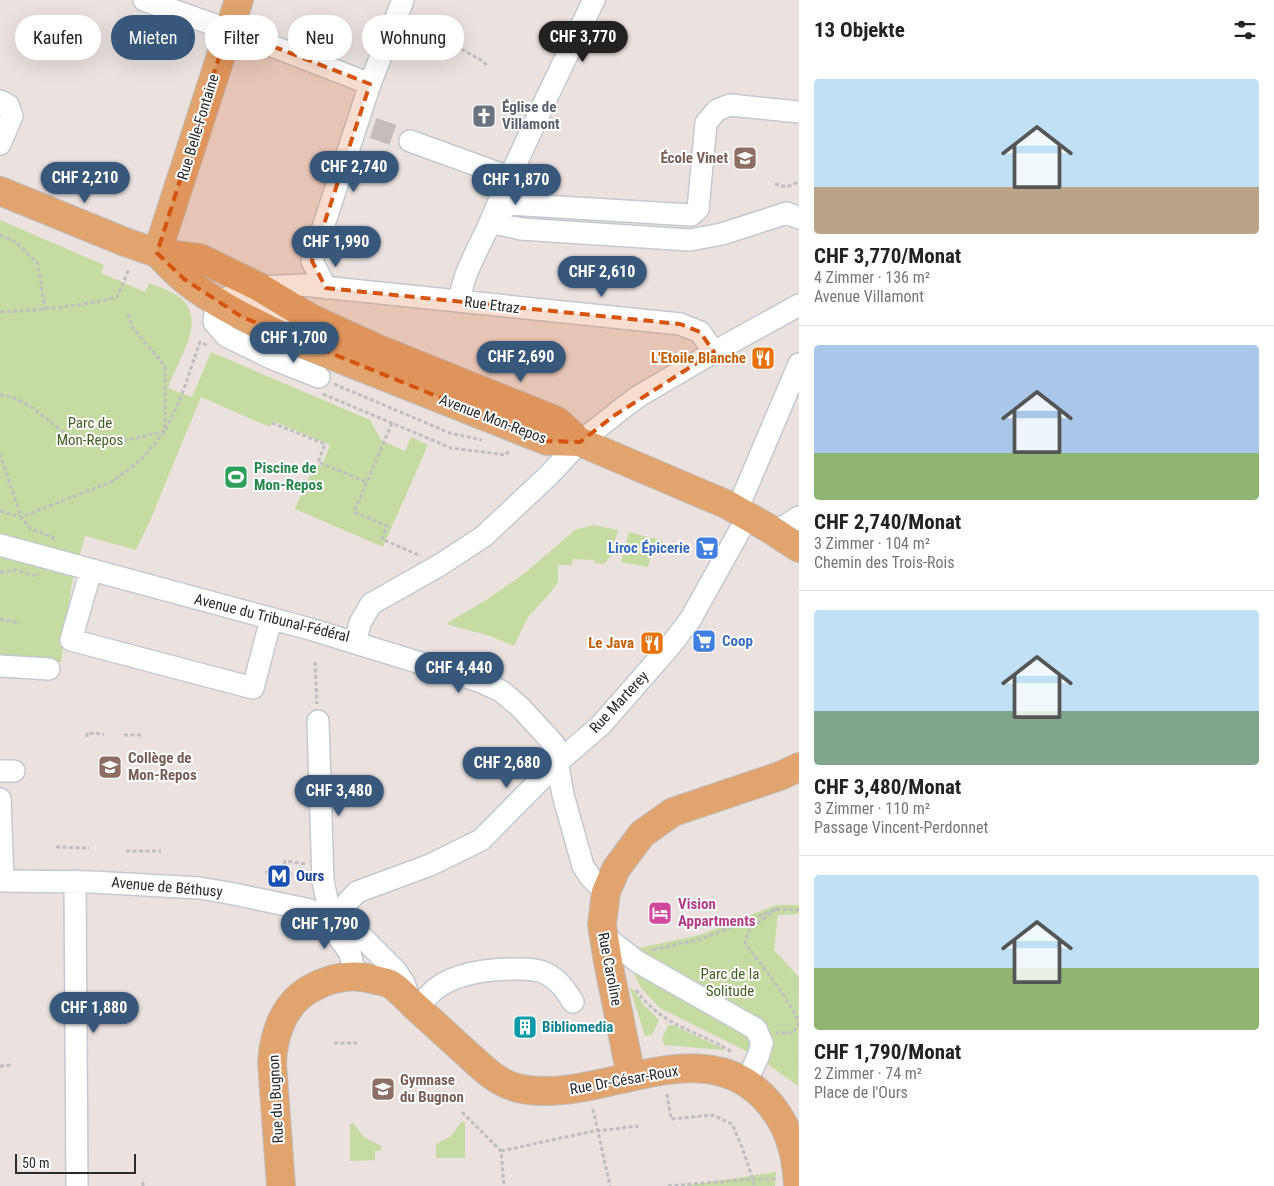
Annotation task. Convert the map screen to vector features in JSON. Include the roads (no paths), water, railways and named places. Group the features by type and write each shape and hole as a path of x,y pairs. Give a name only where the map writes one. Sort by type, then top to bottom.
{"main road":[{"name":"Rue Belle-Fontaine","path":"233,15 238,0"},
{"name":"Rue Belle-Fontaine","path":"157,253 218,60"},
{"name":"Avenue Mon-Repos","path":"0,191 106,235 157,253 199,258 223,268 312,319 378,349 557,421 580,442"},
{"name":"Avenue Mon-Repos","path":"157,253 184,279 242,317 280,335 327,375 394,379 548,442 580,442"},
{"path":"580,442 742,513 799,548"},
{"name":"Rue Caroline","path":"631,1076 602,925 606,892 616,869 642,834 673,812 780,776 799,767"},
{"name":"Rue Dr-César-Roux","path":"343,977 365,976 389,984 492,1076 514,1087 537,1092 562,1091 631,1076 675,1069 704,1069 730,1074 746,1082 762,1094 782,1118 794,1152 789,1183"},
{"name":"Rue du Bugnon","path":"281,1186 272,1062 276,1036 281,1022 295,1000 306,991 343,977"}],"street":[{"path":"144,0 205,21"},
{"path":"326,288 312,261 366,126 370,84 403,0"},
{"path":"460,301 461,286 491,222 509,177 594,0"},
{"path":"278,48 370,84"},
{"path":"0,101 8,105 12,116 0,144"},
{"path":"491,222 509,204 691,215 698,209 706,123 717,110 730,106 799,112"},
{"path":"410,141 509,177"},
{"path":"491,222 521,229 690,240 722,234 787,214 799,218"},
{"name":"Rue Etraz","path":"259,287 303,286 326,288 680,324 700,332 714,352"},
{"path":"216,301 232,296 334,342 378,349"},
{"name":"Avenue du Tribunal-Fédéral","path":"0,545 355,643 360,623 371,604 440,565 484,536 548,476 580,442 640,396 799,305"},
{"name":"Rue Marterey","path":"338,911 357,892 430,865 481,840 558,762 601,725 670,646 690,620 742,513 799,364"},
{"path":"775,532 799,517"},
{"path":"91,570 71,640 253,688 271,619"},
{"path":"355,643 480,681 501,691 519,706 554,744 563,795 583,866 591,878 606,892"},
{"path":"0,666 49,669"},
{"path":"318,721 323,881 338,911 333,929 350,953 343,977"},
{"path":"0,799 2,881"},
{"name":"Avenue de Béthusy","path":"2,881 76,881 199,888 229,892 306,909 338,911 345,921 383,957 404,983 415,1006"},
{"path":"76,881 77,1186"},
{"path":"603,935 638,962 756,1029 762,1043 758,1057 746,1082"},
{"path":"415,1006 431,993 464,975 484,970 506,969 527,969 546,973 562,985 573,1002"}],"tunnel":[{"path":"373,128 410,141"}],"place":[{"name":"Église de Villamont","path":"484,116"},
{"name":"École Vinet","path":"745,158"},
{"name":"L'Etoile Blanche","path":"763,358"},
{"name":"Piscine de Mon-Repos","path":"236,477"},
{"name":"Liroc Épicerie","path":"707,548"},
{"name":"Coop","path":"704,641"},
{"name":"Le Java","path":"652,643"},
{"name":"Collège de Mon-Repos","path":"110,767"},
{"name":"Ours","path":"279,876"},
{"name":"Vision Appartments","path":"660,913"},
{"name":"Bibliomedia","path":"525,1027"},
{"name":"Gymnase du Bugnon","path":"383,1089"}],"park label":[{"name":"Parc de Mon-Repos","path":"90,432"},
{"name":"Parc de la Solitude","path":"730,982"}]}
